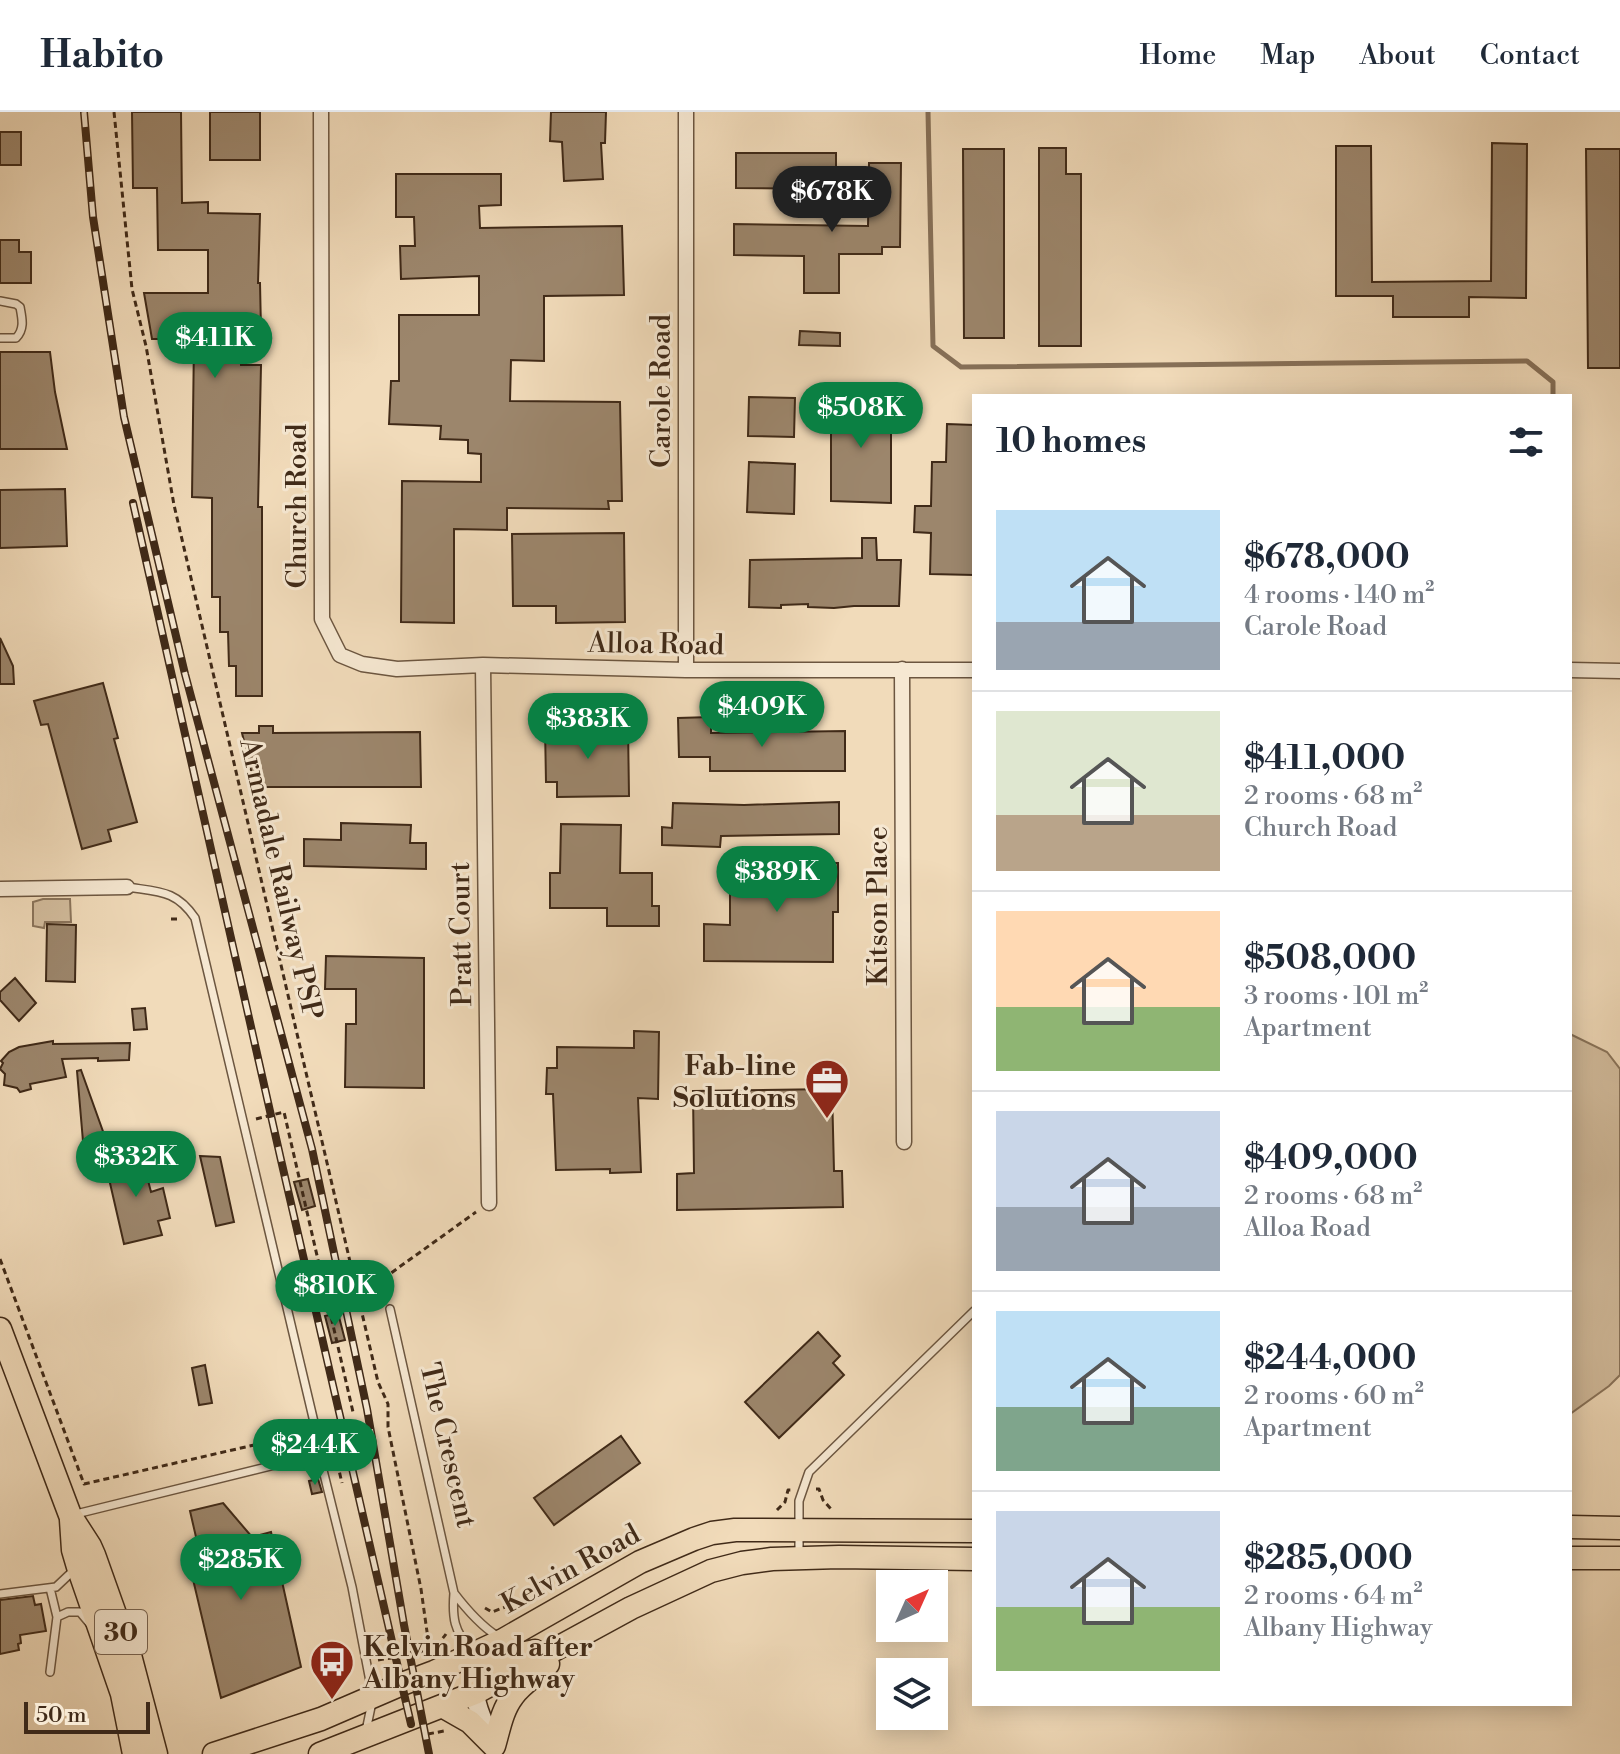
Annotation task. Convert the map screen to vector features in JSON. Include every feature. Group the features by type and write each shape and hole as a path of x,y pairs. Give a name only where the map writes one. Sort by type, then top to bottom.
{"main road":[{"name":"30","path":"0,1329 70,1515 94,1555 131,1659 156,1754"},
{"name":"30","path":"70,1515 73,1550 122,1694 134,1754"},
{"path":"1572,1527 1620,1528"},
{"name":"Kelvin Road","path":"214,1754 321,1719 434,1672 503,1640 640,1562 675,1545 712,1533 735,1530 972,1531"},
{"path":"1572,1558 1620,1558"},
{"path":"320,1754 475,1693 631,1608 711,1571 772,1559 972,1559"},
{"path":"474,1653 493,1660 562,1646"},
{"path":"494,1750 503,1715 512,1697 546,1666 562,1646"},
{"name":"The Crescent","path":"474,1653 475,1693 494,1750"},
{"path":"442,1706 470,1722 494,1750"}],"street":[{"name":"Church Road","path":"321,112 322,619 340,655"},
{"name":"Carole Road","path":"686,112 686,670"},
{"name":"Alloa Road","path":"340,655 362,664 397,669 483,665 686,670 972,670"},
{"name":"Pratt Court","path":"483,665 489,1203"},
{"name":"Kitson Place","path":"902,669 904,1142"},
{"path":"1572,670 1620,671"},
{"path":"0,889 127,887"}],"lane":[{"path":"0,301 20,307 23,323 21,333 16,338 0,338"},
{"path":"127,887 171,895 186,904 195,918 352,1587 373,1697 364,1737"},
{"name":"The Crescent","path":"390,1309 454,1593 452,1615 460,1638 474,1653"},
{"path":"799,1558 799,1501 809,1472 972,1313"},
{"path":"70,1515 319,1454"},
{"path":"0,1594 56,1587 78,1567"},
{"path":"50,1588 57,1617 50,1672"},
{"name":"The Crescent","path":"454,1593 469,1613 503,1640"},
{"path":"57,1617 68,1612 80,1612 106,1645"}],"path":[{"name":"Armadale Railway PSP","path":"114,112 132,289 146,346 174,505 378,1382 388,1404 388,1427 421,1589 429,1650 375,1661"},
{"path":"256,1119 284,1112 353,1412"},
{"path":"359,1296 489,1203"},
{"path":"0,1259 84,1484 302,1434"},
{"path":"299,1424 305,1445"},
{"path":"434,1733 448,1731"}],"shaded area":[{"path":"70,899 71,922 45,922 44,928 33,926 33,902"},
{"path":"1572,1035 1607,1052 1620,1069 1620,1375 1572,1413"}],"building":[{"path":"132,112 181,112 182,203 208,202 208,213 260,214 258,283 261,330 240,331 241,365 261,365 258,507 262,507 262,696 236,696 236,666 229,666 228,632 220,632 220,597 212,597 212,498 192,497 194,339 152,339 144,293 208,293 208,250 158,250 157,188 133,188"},
{"path":"210,112 260,112 260,160 210,160"},
{"path":"551,112 606,112 605,143 601,143 603,179 564,181 562,142 550,141"},
{"path":"0,132 21,132 21,165 0,165"},
{"path":"1492,143 1527,144 1526,298 1469,297 1469,317 1393,317 1393,296 1336,296 1336,146 1371,146 1372,282 1491,281"},
{"path":"1039,148 1066,148 1066,174 1081,174 1081,346 1039,346"},
{"path":"963,149 1004,149 1004,338 964,338"},
{"path":"1586,149 1620,149 1620,368 1588,368"},
{"path":"736,153 836,153 836,189 736,188"},
{"path":"869,163 901,163 900,247 882,247 882,254 839,254 839,293 804,293 804,256 734,255 734,224 868,226"},
{"path":"396,174 501,174 501,205 479,206 480,228 622,226 624,295 544,296 544,361 511,360 510,401 620,402 622,501 608,501 609,509 507,508 507,530 454,529 454,623 401,622 402,481 481,482 481,454 468,453 468,440 440,439 441,426 389,424 391,381 399,381 399,315 479,315 479,276 401,279 400,246 415,246 414,217 396,217"},
{"path":"0,240 19,240 19,252 31,252 31,283 0,283"},
{"path":"800,331 840,333 840,346 799,345"},
{"path":"0,352 50,352 67,449 0,449"},
{"path":"749,397 795,398 794,437 748,436"},
{"path":"831,397 891,398 891,503 831,501"},
{"path":"947,424 972,425 972,575 930,574 931,533 914,532 915,506 931,506 932,462 946,462"},
{"path":"749,462 795,464 794,514 747,512"},
{"path":"65,489 67,546 0,548 0,490"},
{"path":"624,533 625,622 556,623 556,606 513,606 512,534"},
{"path":"862,538 876,538 877,560 901,560 899,606 834,608 808,607 808,604 781,605 781,608 749,607 750,560 862,558"},
{"path":"0,638 13,666 14,684 0,684"},
{"path":"103,683 118,738 114,739 137,822 108,830 111,841 82,849 48,724 41,725 34,701"},
{"path":"711,717 711,733 845,731 845,771 710,771 710,757 679,757 678,718"},
{"path":"259,726 273,726 273,733 420,732 421,787 255,787 242,733 259,733"},
{"path":"628,726 629,796 557,797 557,782 546,782 545,727"},
{"path":"839,802 839,834 721,836 720,847 662,845 662,827 672,828 673,803 744,805"},
{"path":"341,823 411,825 410,843 426,843 426,869 304,866 304,839 341,840"},
{"path":"561,824 621,825 620,873 652,873 652,906 659,906 659,926 607,926 607,908 550,908 550,873 560,873"},
{"path":"730,862 838,863 838,912 833,912 833,962 704,961 704,924 730,925"},
{"path":"47,924 76,925 75,982 46,981"},
{"path":"326,956 424,958 424,1088 345,1087 346,1024 356,1024 356,989 325,989"},
{"path":"15,978 36,1003 19,1021 0,1000 0,992"},
{"path":"145,1008 147,1029 134,1030 132,1009"},
{"path":"634,1031 659,1032 658,1099 638,1098 641,1172 556,1170 553,1094 546,1094 547,1068 557,1068 557,1047 634,1048"},
{"path":"53,1041 53,1044 130,1043 129,1060 62,1059 66,1077 30,1084 31,1089 20,1092 17,1088 4,1085 1,1061 9,1052 19,1047"},
{"path":"81,1070 107,1151 84,1153 77,1071"},
{"path":"832,1089 834,1171 842,1171 843,1207 677,1210 677,1174 694,1173 693,1091"},
{"path":"200,1156 220,1157 234,1222 216,1226"},
{"path":"104,1157 142,1157 151,1192 163,1188 170,1218 158,1221 162,1235 124,1244"},
{"path":"308,1179 315,1206 302,1210 294,1182"},
{"path":"338,1313 345,1340 332,1343 325,1316"},
{"path":"818,1332 840,1356 833,1363 844,1375 779,1438 745,1402"},
{"path":"205,1365 212,1403 199,1405 192,1368"},
{"path":"621,1436 640,1463 554,1525 534,1498"},
{"path":"318,1479 322,1492 312,1494 309,1481"},
{"path":"223,1503 252,1537 271,1532 301,1667 221,1698 187,1554 199,1550 190,1511"},
{"path":"33,1596 35,1605 41,1604 46,1631 20,1635 19,1650 0,1654 0,1600"}],"waterway":[{"path":"928,112 933,346 961,367 1527,361 1553,382 1553,394"}],"railway":[{"path":"84,112 93,217 124,417 185,674 312,1149 367,1409 429,1754"},
{"path":"133,503 411,1724"}],"place":[{"name":"Fab-line Solutions","path":"827,1120"},
{"name":"Kelvin Road after Albany Highway","path":"332,1701"}]}
